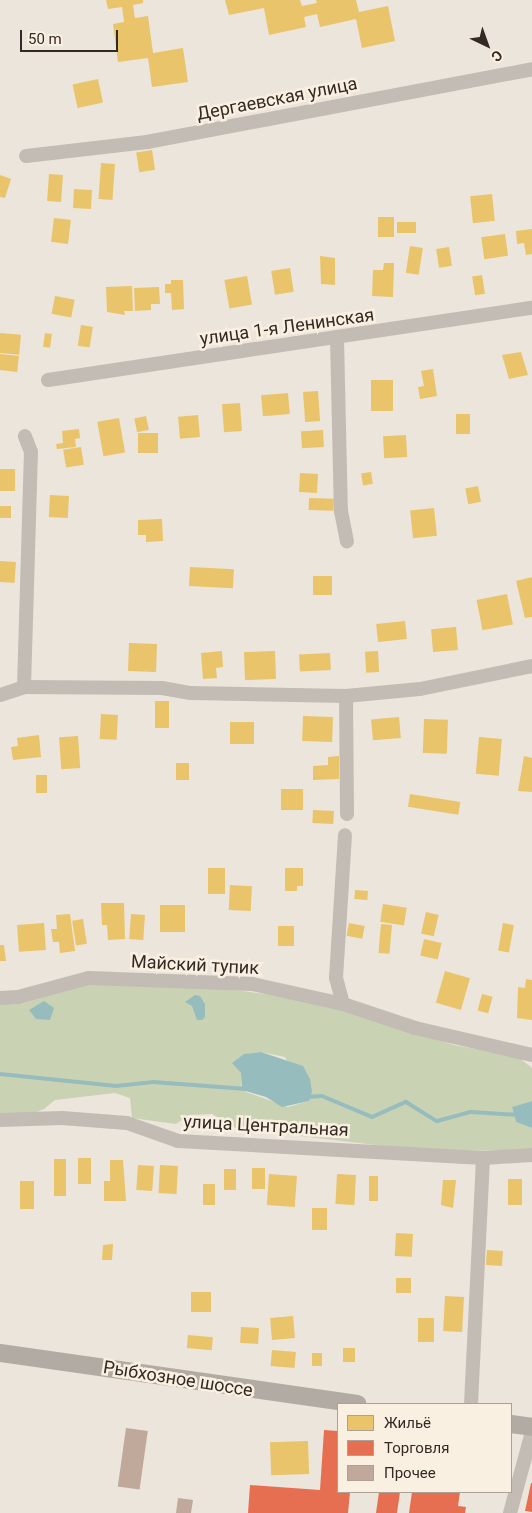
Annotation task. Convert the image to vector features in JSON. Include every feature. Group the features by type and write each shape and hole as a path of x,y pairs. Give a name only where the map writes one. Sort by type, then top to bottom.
{"main road":[{"name":"Рыбхозное шоссе","path":"0,1352 350,1403"},
{"path":"512,1424 532,1426"}],"street":[{"name":"Дергаевская улица","path":"26,156 147,142 532,69"},
{"name":"улица 1-я Ленинская","path":"48,380 337,340 532,308"},
{"path":"337,340 341,511 347,541"},
{"path":"24,687 31,452 25,436"},
{"path":"0,695 24,687 162,688 191,693 346,696 420,689 532,666"},
{"path":"346,696 347,814"},
{"path":"343,1004 336,978 345,834"},
{"name":"Майский тупик","path":"0,998 18,997 89,978 252,984 343,1004 415,1028 532,1055"},
{"name":"улица Центральная","path":"0,1120 62,1118 127,1123 178,1141 483,1158 532,1155"},
{"path":"471,1403 483,1158"},
{"path":"510,1513 532,1432"}],"green space":[{"path":"90,982 219,988 311,1000 454,1045 518,1057 532,1068 532,1101 512,1107 516,1122 532,1128 532,1150 426,1151 267,1132 246,1134 212,1114 189,1115 176,1124 132,1118 130,1098 115,1093 55,1100 44,1109 27,1116 0,1118 0,1001","holes":["261,1052 285,1057 309,1101 288,1107 246,1092 241,1086 241,1073 234,1065 249,1053"]}],"water":[{"path":"195,995 200,996 205,1004 205,1017 202,1020 197,1020 192,1006 185,1002"},
{"path":"44,1001 54,1008 50,1020 36,1019 29,1010"},
{"path":"261,1052 303,1066 310,1079 312,1092 309,1101 282,1107 266,1097 242,1090 241,1073 232,1063 244,1054"},
{"path":"532,1101 532,1128 516,1122 512,1107"}],"building: Жильё":[{"path":"106,0 143,0 143,3 133,5 135,18 148,16 153,53 183,48 188,82 152,87 148,58 118,62 113,24 124,22 122,7 108,9"},
{"path":"225,0 300,0 302,6 317,3 316,0 356,0 359,12 388,6 395,41 362,48 356,19 320,27 317,14 304,17 306,27 269,35 264,8 229,15"},
{"path":"98,79 103,102 78,108 73,84"},
{"path":"152,150 155,170 139,172 136,153"},
{"path":"101,163 115,164 112,200 98,199"},
{"path":"49,174 63,175 61,202 47,201"},
{"path":"0,175 11,179 5,198 0,197"},
{"path":"74,189 92,190 91,209 73,208"},
{"path":"492,194 495,221 473,223 470,196"},
{"path":"378,217 394,217 394,237 378,237"},
{"path":"54,218 71,220 68,244 51,242"},
{"path":"397,222 416,222 416,233 397,233"},
{"path":"532,229 532,254 526,255 524,243 517,244 516,231"},
{"path":"505,234 508,256 484,259 481,237"},
{"path":"410,246 423,248 419,275 406,273"},
{"path":"449,247 452,266 439,268 436,249"},
{"path":"320,256 335,258 335,285 321,284"},
{"path":"384,263 394,263 393,297 372,296 373,270 383,270"},
{"path":"290,268 294,292 275,295 271,271"},
{"path":"482,275 485,294 475,295 472,277"},
{"path":"247,276 252,305 229,309 224,280"},
{"path":"171,280 183,280 184,309 172,310 171,293 165,293 165,284 171,284"},
{"path":"132,286 133,311 124,311 125,315 107,312 106,287"},
{"path":"159,287 160,304 151,304 151,310 135,311 134,288"},
{"path":"55,296 75,300 71,317 52,314"},
{"path":"81,325 93,327 90,348 78,346"},
{"path":"0,333 21,335 19,355 0,353"},
{"path":"45,333 52,334 50,348 43,347"},
{"path":"521,352 528,375 509,379 502,355"},
{"path":"0,354 19,356 17,372 0,370"},
{"path":"433,369 437,396 420,399 418,387 424,386 421,371"},
{"path":"371,380 393,380 393,411 371,411"},
{"path":"318,391 320,421 305,422 303,392"},
{"path":"288,393 290,414 263,416 261,395"},
{"path":"240,403 242,431 224,432 222,404"},
{"path":"456,414 470,414 470,434 456,434"},
{"path":"198,415 200,437 180,439 178,417"},
{"path":"146,416 149,430 137,432 134,418"},
{"path":"119,418 125,452 103,456 97,422"},
{"path":"79,429 80,438 75,439 76,447 57,449 56,444 63,443 62,431"},
{"path":"323,430 324,447 302,448 301,431"},
{"path":"138,433 158,433 158,453 138,453"},
{"path":"406,435 407,457 384,458 383,436"},
{"path":"81,447 84,465 66,468 63,450"},
{"path":"0,469 15,469 15,491 0,491"},
{"path":"371,472 373,484 363,485 361,474"},
{"path":"300,473 318,474 317,493 299,492"},
{"path":"478,486 481,502 468,504 465,488"},
{"path":"50,495 69,496 68,518 49,517"},
{"path":"309,498 334,499 334,511 309,510"},
{"path":"0,506 11,506 11,518 0,518"},
{"path":"434,508 437,536 413,538 410,511"},
{"path":"162,519 163,541 146,542 146,535 138,535 138,520"},
{"path":"0,561 16,562 14,583 0,582"},
{"path":"190,567 234,569 233,588 189,586"},
{"path":"313,576 332,576 332,595 313,595"},
{"path":"532,577 532,617 525,618 516,581"},
{"path":"507,594 513,624 482,630 477,600"},
{"path":"405,621 407,639 378,642 376,624"},
{"path":"456,627 458,650 433,652 431,629"},
{"path":"129,643 157,644 156,672 128,671"},
{"path":"222,651 223,667 216,668 217,678 203,679 201,653"},
{"path":"275,651 276,679 245,680 244,652"},
{"path":"378,651 379,672 366,673 365,652"},
{"path":"330,653 331,670 300,672 299,655"},
{"path":"155,701 169,701 169,728 155,728"},
{"path":"101,714 118,715 117,740 100,739"},
{"path":"303,716 333,717 332,742 302,741"},
{"path":"399,717 401,738 373,740 371,719"},
{"path":"424,719 448,720 447,754 423,753"},
{"path":"230,722 254,722 254,744 230,744"},
{"path":"39,735 41,757 13,760 11,747 18,746 17,738"},
{"path":"78,736 80,768 61,769 59,737"},
{"path":"479,737 502,739 499,776 476,774"},
{"path":"339,756 339,779 313,780 313,766 328,765 328,757"},
{"path":"524,756 532,758 532,792 518,791"},
{"path":"176,763 189,763 189,780 176,780"},
{"path":"36,775 47,775 47,793 36,793"},
{"path":"281,789 303,789 303,810 281,810"},
{"path":"410,794 460,802 458,815 408,807"},
{"path":"313,810 334,811 333,824 312,823"},
{"path":"208,868 225,868 225,894 208,894"},
{"path":"285,868 303,868 303,886 297,886 297,891 285,891"},
{"path":"230,885 252,886 251,911 229,910"},
{"path":"355,890 368,891 367,900 354,899"},
{"path":"101,903 124,903 125,939 108,940 107,925 102,925"},
{"path":"383,904 407,908 404,926 380,922"},
{"path":"160,905 185,905 185,932 160,932"},
{"path":"426,912 439,915 434,936 421,933"},
{"path":"70,914 75,951 60,953 59,942 53,942 51,929 57,929 56,915"},
{"path":"131,914 145,915 143,940 129,939"},
{"path":"83,919 87,944 76,945 72,921"},
{"path":"44,923 46,950 19,952 17,925"},
{"path":"349,923 365,926 362,939 347,936"},
{"path":"503,923 514,925 509,952 498,951"},
{"path":"381,924 392,925 389,954 378,953"},
{"path":"278,926 294,926 294,946 278,946"},
{"path":"424,939 442,943 438,960 420,956"},
{"path":"0,945 4,945 6,961 0,961"},
{"path":"445,971 470,978 461,1010 436,1003"},
{"path":"526,979 532,980 532,1020 517,1018 518,987 525,988"},
{"path":"482,994 493,997 488,1013 478,1010"},
{"path":"78,1158 91,1158 91,1184 78,1184"},
{"path":"54,1159 66,1159 66,1196 54,1196"},
{"path":"110,1160 123,1160 126,1201 104,1201 104,1181 110,1181"},
{"path":"138,1165 154,1166 152,1191 136,1190"},
{"path":"160,1165 178,1166 177,1194 159,1193"},
{"path":"252,1168 265,1168 265,1189 252,1189"},
{"path":"224,1169 236,1169 236,1190 224,1190"},
{"path":"269,1174 297,1176 295,1207 267,1205"},
{"path":"337,1174 356,1175 354,1205 335,1204"},
{"path":"369,1176 378,1176 378,1201 369,1201"},
{"path":"508,1179 522,1179 522,1205 508,1205"},
{"path":"443,1180 456,1180 453,1208 441,1205"},
{"path":"20,1181 34,1181 34,1209 20,1209"},
{"path":"203,1184 215,1184 215,1205 203,1205"},
{"path":"312,1208 327,1208 327,1230 312,1230"},
{"path":"396,1233 413,1234 412,1257 395,1256"},
{"path":"113,1244 112,1260 102,1260 103,1245"},
{"path":"487,1250 503,1251 502,1266 486,1265"},
{"path":"396,1278 411,1278 411,1293 396,1293"},
{"path":"191,1292 211,1292 211,1312 191,1312"},
{"path":"445,1296 464,1297 462,1332 443,1331"},
{"path":"293,1316 295,1338 272,1340 270,1318"},
{"path":"418,1318 434,1318 434,1342 418,1342"},
{"path":"241,1327 259,1328 258,1344 240,1343"},
{"path":"188,1335 213,1337 212,1350 187,1348"},
{"path":"343,1348 355,1348 355,1362 343,1362"},
{"path":"272,1350 296,1352 295,1368 271,1366"},
{"path":"312,1353 322,1353 322,1366 312,1366"},
{"path":"308,1441 309,1474 271,1475 270,1442"}],"building: Торговля":[{"path":"324,1430 337,1431 337,1493 350,1493 348,1513 248,1513 250,1485 320,1490"},
{"path":"532,1483 532,1512 525,1511"},
{"path":"379,1493 400,1493 397,1513 376,1513"},
{"path":"412,1493 460,1493 458,1506 466,1507 465,1513 409,1513"}],"building: Прочее":[{"path":"126,1428 148,1431 140,1489 118,1486"},
{"path":"178,1498 193,1500 191,1513 176,1513"}],"waterway":[{"path":"0,1074 116,1086 153,1082 247,1089"},
{"path":"306,1097 322,1096 372,1117 406,1102 437,1121 471,1112 519,1115"}]}
